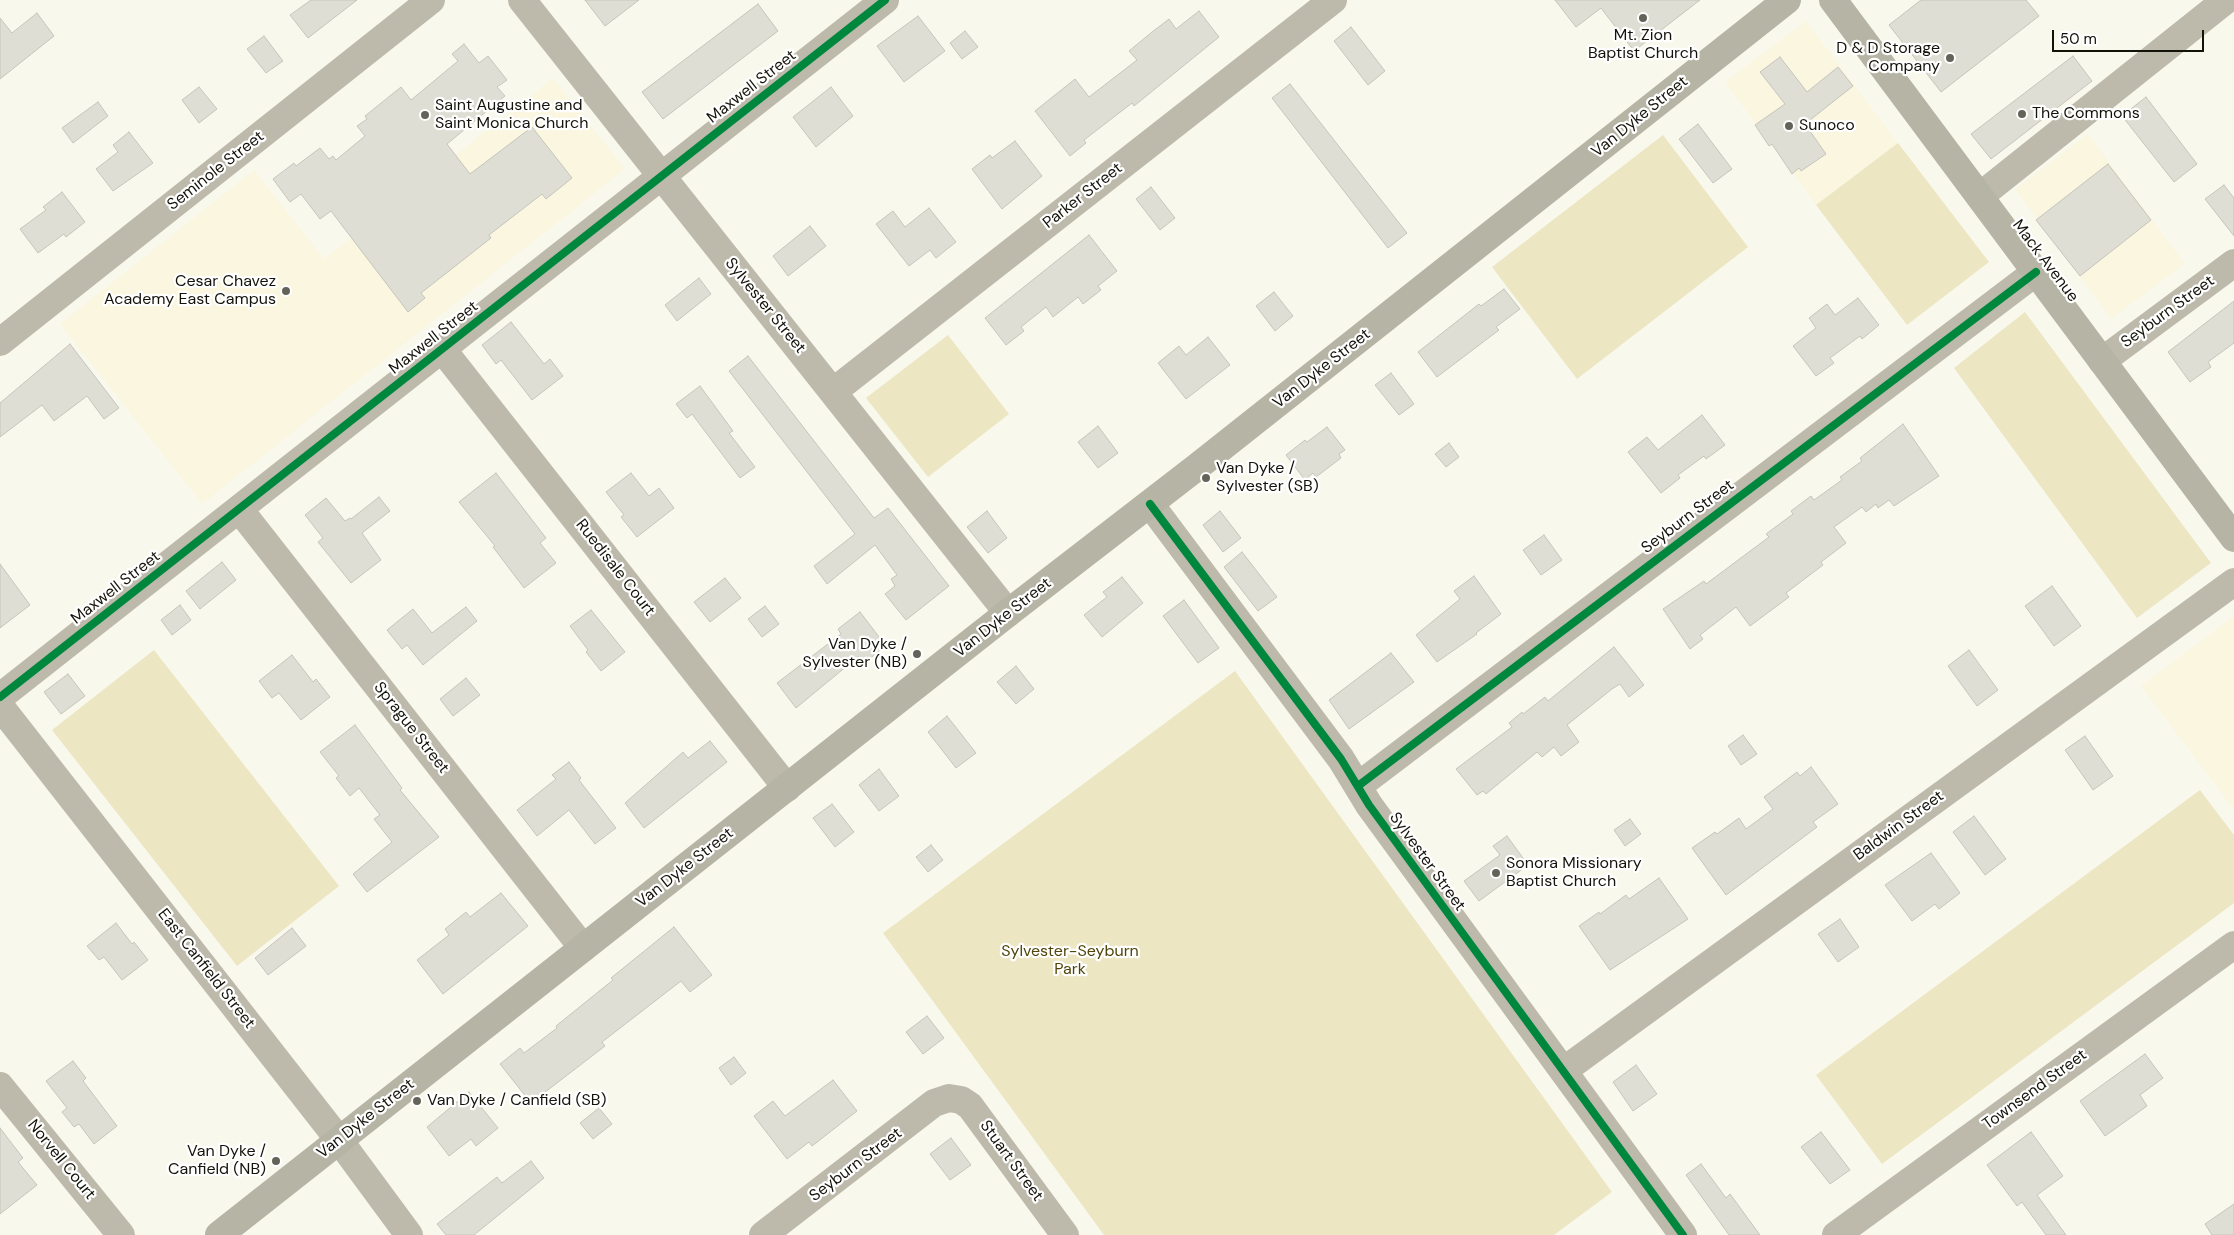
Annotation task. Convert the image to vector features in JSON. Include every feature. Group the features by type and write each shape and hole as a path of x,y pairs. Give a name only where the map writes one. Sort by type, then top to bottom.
{"main road":[{"name":"Van Dyke Street","path":"219,1235 1008,613 1150,504 1787,0"},
{"name":"Mack Avenue","path":"1833,0 2234,538"}],"street":[{"name":"Seminole Street","path":"0,342 431,0"},
{"name":"Sylvester Street","path":"522,0 661,177 834,391 1008,613"},
{"name":"Maxwell Street","path":"0,697 885,0"},
{"name":"Parker Street","path":"834,391 1333,0"},
{"path":"1980,196 2226,0"},
{"name":"Seyburn Street","path":"2102,361 2234,264"},
{"name":"Seyburn Street","path":"1358,786 2036,272"},
{"name":"Ruedisale Court","path":"442,348 787,788"},
{"name":"Sylvester Street","path":"1150,504 1341,759 1369,805 1683,1235"},
{"name":"Sprague Street","path":"238,509 583,948"},
{"name":"Baldwin Street","path":"1563,1071 2234,582"},
{"name":"East Canfield Street","path":"0,706 339,1140 409,1235"},
{"name":"Townsend Street","path":"1836,1235 2234,945"},
{"name":"Norvell Court","path":"0,1086 121,1235"},
{"name":"Seyburn Street","path":"763,1235 934,1103 949,1098"},
{"name":"Stuart Street","path":"949,1098 961,1100 970,1106 1065,1235"}],"shaded area":[{"path":"1806,21 1898,143 1816,205 1725,82"},
{"name":"Cesar Chavez Academy East Campus","path":"553,78 625,169 202,504 60,324 254,170 324,259"},
{"path":"2088,134 2185,264 2111,319 2015,189"},
{"path":"2234,616 2234,810 2141,686"}],"green space":[{"path":"1663,135 1748,247 1577,379 1492,267"},
{"path":"1898,143 1989,262 1907,325 1816,205"},
{"path":"2025,312 2211,563 2137,618 1954,368"},
{"path":"948,335 1009,414 928,477 866,398"},
{"path":"154,650 339,886 237,966 52,730"},
{"name":"Sylvester-Seyburn Park","path":"1235,671 1612,1192 1554,1235 1104,1235 883,933"},
{"path":"2200,790 2234,835 2234,903 1882,1164 1816,1075"}],"building":[{"path":"311,0 357,0 308,38 290,15"},
{"path":"585,0 639,0 605,26"},
{"name":"Mt. Zion Baptist Church","path":"1555,0 1700,0 1634,51 1601,8 1576,27"},
{"name":"D & D Storage Company","path":"1921,0 2026,0 2039,16 1941,92 1889,25"},
{"path":"758,4 778,31 663,119 642,92"},
{"path":"1199,11 1219,37 1134,106 1132,103 1084,140 1086,143 1070,156 1035,111 1075,79 1089,97 1137,60 1129,51 1152,32 1169,19 1176,29"},
{"path":"37,13 54,36 0,79 0,18 12,33"},
{"path":"918,16 945,51 904,82 877,46"},
{"path":"1351,27 1385,71 1368,85 1334,41"},
{"path":"965,31 978,47 962,59 950,43"},
{"path":"264,36 283,61 266,73 247,49"},
{"path":"464,44 479,63 488,56 507,80 497,87 505,96 447,144 470,174 532,127 572,178 546,199 542,194 489,235 491,238 421,293 425,298 408,312 331,211 320,219 301,194 290,202 273,179 294,163 296,166 320,148 329,159 333,156 336,160 365,136 357,126 367,119 365,116 401,87 411,100 458,61 452,54"},
{"name":"The Commons","path":"2073,56 2092,81 1991,159 1971,134"},
{"path":"1780,57 1807,92 1838,67 1853,86 1805,124 1826,154 1801,171 1799,168 1792,174 1772,144 1769,146 1755,125 1785,104 1760,72"},
{"path":"1290,84 1407,233 1388,248 1272,98"},
{"path":"199,87 217,109 199,123 182,100"},
{"path":"831,87 853,116 816,147 793,117"},
{"path":"2146,97 2197,164 2174,182 2122,116"},
{"path":"98,102 108,116 73,143 62,128"},
{"path":"1698,124 1732,169 1713,183 1679,139"},
{"path":"129,132 153,163 113,191 96,169 118,152 113,145"},
{"path":"1015,141 1042,176 1002,209 972,169 990,155 992,158"},
{"path":"2108,164 2151,220 2080,276 2036,220"},
{"path":"2224,185 2234,198 2234,236 2205,199"},
{"path":"1151,187 1175,218 1160,230 1136,199"},
{"path":"62,192 85,222 66,237 64,234 38,253 20,229 46,210 43,207"},
{"path":"929,208 956,242 936,258 930,250 909,266 876,224 893,211 905,227"},
{"path":"810,226 826,246 788,276 773,256"},
{"path":"1089,235 1117,271 1098,286 1101,290 1083,304 1078,297 1053,317 1046,307 1021,327 1024,331 1006,345 985,318"},
{"path":"699,278 711,294 677,321 665,305"},
{"path":"1504,289 1520,309 1496,327 1499,330 1437,377 1418,352 1479,304 1481,306"},
{"path":"1274,292 1293,316 1275,331 1256,306"},
{"path":"1858,298 1879,325 1862,339 1860,336 1830,358 1834,363 1816,376 1793,346 1816,328 1809,318 1827,304 1835,315"},
{"path":"2234,301 2234,343 2208,362 2211,367 2190,382 2168,352"},
{"path":"511,322 544,364 550,359 563,376 532,400 501,360 496,364 482,345"},
{"path":"1208,337 1230,365 1186,399 1158,363 1179,346 1186,355"},
{"path":"70,344 119,408 104,419 87,396 54,421 42,405 0,437 0,403"},
{"path":"748,356 874,518 888,508 949,586 906,620 885,594 895,586 891,579 897,575 875,545 827,584 814,566 855,534 729,371"},
{"path":"1391,373 1414,404 1399,415 1375,385"},
{"path":"700,386 733,431 729,433 755,467 740,478 692,414 687,418 676,404"},
{"path":"1702,415 1725,445 1706,459 1704,456 1678,475 1680,478 1661,493 1628,452 1647,437 1658,450"},
{"path":"1903,424 1939,476 1894,506 1889,500 1878,508 1876,504 1866,512 1862,507 1834,527 1846,543 1821,562 1823,565 1786,593 1789,597 1750,626 1736,607 1700,635 1703,639 1690,649 1663,609 1704,581 1706,584 1769,537 1766,534 1793,514 1791,511 1811,496 1814,500 1842,480 1840,477 1862,461 1860,458"},
{"path":"1098,426 1118,453 1098,468 1078,442"},
{"path":"1327,427 1345,450 1339,454 1341,458 1316,477 1313,473 1305,480 1286,455 1305,440 1307,442"},
{"path":"1449,443 1459,457 1446,467 1435,454"},
{"path":"496,473 546,538 540,543 556,563 524,588 493,547 495,546 459,502"},
{"path":"631,473 649,496 659,488 674,508 637,537 621,517 624,515 606,492"},
{"path":"379,497 390,511 362,533 381,560 351,583 318,542 323,538 305,515 326,498 345,521 351,519"},
{"path":"987,511 1007,538 988,553 967,527"},
{"path":"1220,511 1241,538 1223,552 1203,525"},
{"path":"1544,535 1562,560 1541,575 1523,550"},
{"path":"1242,552 1277,597 1258,611 1224,567"},
{"path":"222,562 236,580 200,609 186,591"},
{"path":"0,564 30,605 0,628"},
{"path":"1474,576 1501,614 1477,634 1437,662 1416,635 1460,599 1454,591"},
{"path":"1122,577 1143,603 1102,637 1084,615 1107,597 1103,592"},
{"path":"725,578 741,598 710,622 694,602"},
{"path":"2052,586 2081,626 2054,646 2025,606"},
{"path":"1184,600 1219,648 1198,663 1163,616"},
{"path":"180,605 191,620 172,635 161,620"},
{"path":"765,606 779,624 762,637 748,619"},
{"path":"466,607 477,621 423,665 407,645 402,649 387,630 413,609 432,633"},
{"path":"591,610 625,652 601,671 586,652 588,650 570,626"},
{"path":"860,612 886,646 864,663 859,656 796,708 777,683 841,634 838,629"},
{"path":"1614,647 1644,685 1629,697 1620,684 1612,689 1567,725 1579,742 1561,756 1554,747 1542,757 1537,752 1486,794 1483,791 1477,795 1456,769 1512,727 1509,723 1522,712 1523,714 1545,697 1548,701"},
{"path":"1969,650 1998,690 1977,706 1948,666"},
{"path":"1391,653 1414,682 1349,729 1329,700"},
{"path":"292,655 313,682 316,679 330,697 301,720 279,693 272,698 259,681"},
{"path":"1016,666 1034,689 1016,704 997,682"},
{"path":"68,674 85,696 61,714 44,692"},
{"path":"466,678 480,695 453,716 440,699"},
{"path":"947,716 976,753 956,768 928,732"},
{"path":"355,725 402,788 400,790 439,837 367,892 353,874 392,842 374,819 380,815 359,788 350,796 336,778 339,776 320,752"},
{"path":"1743,735 1757,754 1741,765 1728,746"},
{"path":"2085,736 2113,776 2093,790 2065,750"},
{"path":"710,741 727,762 644,828 625,803 683,752 688,758"},
{"path":"569,762 581,778 579,780 616,828 595,844 569,810 537,836 517,810 556,779 552,775"},
{"path":"1811,767 1838,804 1813,822 1817,827 1726,895 1692,848 1715,832 1717,834 1739,818 1746,829 1773,809 1764,797 1797,772 1800,776"},
{"path":"879,769 899,796 879,811 859,785"},
{"path":"832,804 854,832 835,847 813,818"},
{"path":"1974,816 2006,859 1985,875 1953,832"},
{"path":"1630,819 1641,834 1625,846 1614,830"},
{"name":"Sonora Missionary Baptist Church","path":"1507,836 1528,865 1479,901 1464,881 1500,855 1493,846"},
{"path":"931,845 943,860 928,872 916,857"},
{"path":"1931,853 1960,893 1939,909 1935,904 1912,921 1885,885"},
{"path":"1659,878 1688,919 1610,970 1579,926 1599,912 1600,914 1626,895 1629,899"},
{"path":"501,893 528,926 443,994 417,960 449,935 445,929 466,912 470,917"},
{"path":"1840,919 1859,947 1838,962 1818,934"},
{"path":"116,923 132,944 134,942 148,960 122,980 104,957 99,960 87,946"},
{"path":"674,927 712,975 690,992 681,981 602,1042 605,1046 531,1103 500,1064 520,1048 524,1053 557,1028 556,1026 613,980 611,978"},
{"path":"292,928 306,946 268,975 255,958"},
{"path":"927,1016 944,1038 923,1054 906,1032"},
{"path":"2145,1054 2163,1078 2140,1095 2147,1106 2105,1136 2080,1101"},
{"path":"734,1057 746,1073 731,1085 719,1068"},
{"path":"73,1061 86,1078 83,1081 117,1126 94,1144 79,1124 74,1127 62,1112 67,1108 46,1081"},
{"path":"1636,1065 1657,1094 1633,1111 1613,1082"},
{"path":"833,1080 857,1111 812,1146 809,1142 787,1159 754,1116 773,1101 785,1116"},
{"path":"469,1092 498,1128 476,1146 471,1139 449,1156 427,1127"},
{"path":"599,1108 612,1124 593,1139 580,1123"},
{"path":"0,1128 23,1158 18,1162 37,1185 0,1214"},
{"path":"1821,1132 1850,1170 1830,1184 1801,1147"},
{"path":"2031,1132 2063,1176 2037,1195 2066,1235 2046,1235 2022,1202 2017,1206 1987,1165"},
{"path":"951,1138 971,1165 950,1180 930,1154"},
{"path":"531,1161 544,1178 474,1235 446,1235 437,1224 497,1177 502,1183"},
{"path":"1701,1164 1726,1198 1730,1194 1760,1235 1729,1235 1686,1175"},
{"path":"2234,1204 2234,1235 2212,1235 2205,1224"}],"cycle path":[{"path":"0,697 885,0"},
{"path":"1358,786 2036,272"},
{"path":"1150,504 1341,759 1369,805 1683,1235"}],"place":[{"name":"Mt. Zion Baptist Church","path":"1643,18"},
{"name":"D & D Storage Company","path":"1950,58"},
{"name":"The Commons","path":"2022,114"},
{"name":"Saint Augustine and Saint Monica Church","path":"425,115"},
{"name":"Sunoco","path":"1789,126"},
{"name":"Cesar Chavez Academy East Campus","path":"286,291"},
{"name":"Van Dyke / Sylvester (SB)","path":"1206,478"},
{"name":"Van Dyke / Sylvester (NB)","path":"917,654"},
{"name":"Sonora Missionary Baptist Church","path":"1496,873"},
{"name":"Van Dyke / Canfield (SB)","path":"417,1101"},
{"name":"Van Dyke / Canfield (NB)","path":"276,1161"}]}
